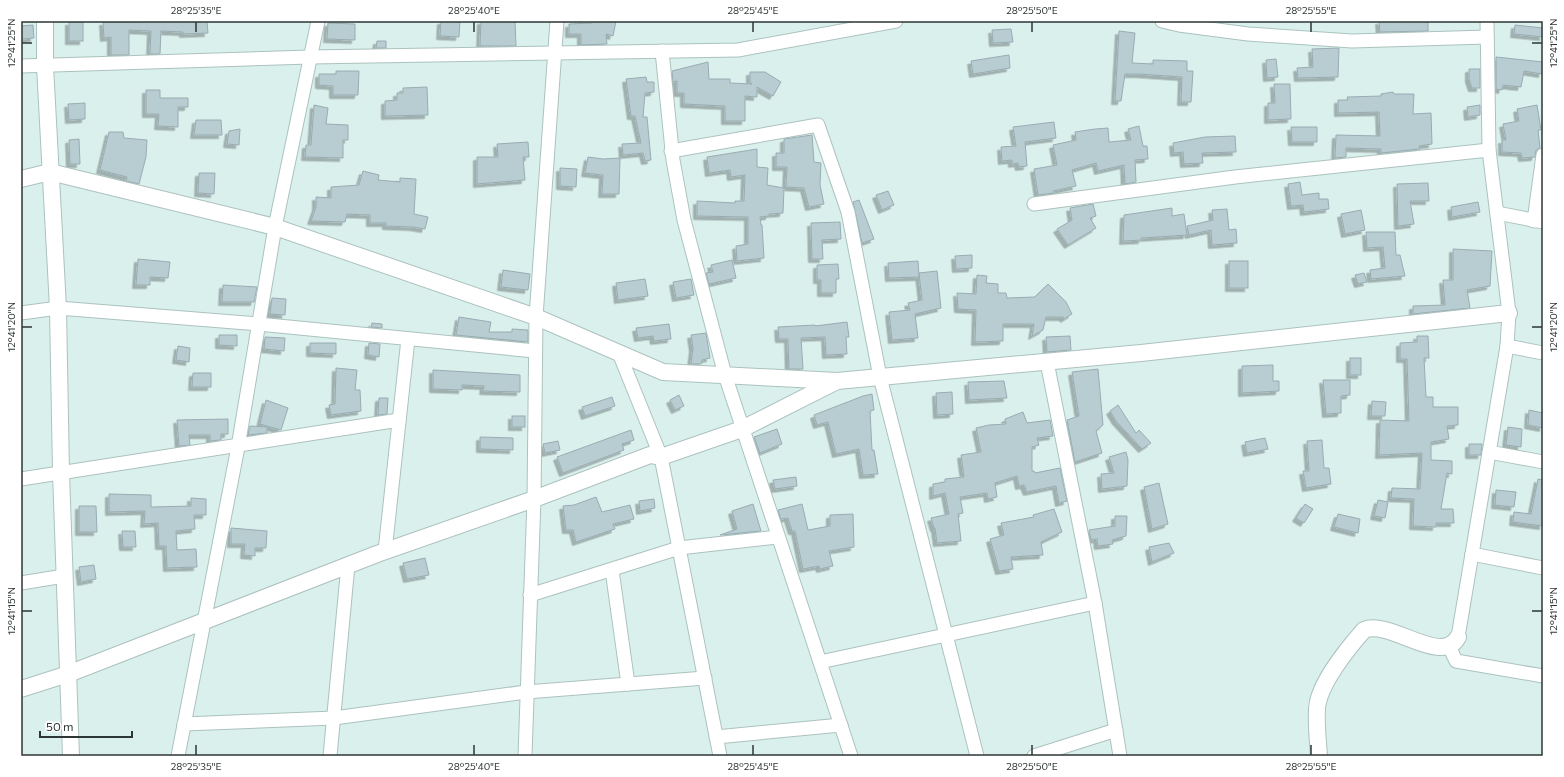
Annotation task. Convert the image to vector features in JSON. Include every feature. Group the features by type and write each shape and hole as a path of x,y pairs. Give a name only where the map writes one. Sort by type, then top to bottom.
{"street":[{"path":"45,21 45,66 58,308 61,473 71,756"},
{"path":"178,756 238,446 275,226 318,21"},
{"path":"525,756 526,692 534,499 536,317 556,53 557,21"},
{"path":"21,66 310,57 738,50 896,21"},
{"path":"1162,21 1179,25 1248,34 1352,41 1487,37"},
{"path":"1487,21 1489,150 1509,313 1507,346 1472,554 1454,641 1456,661 1543,676"},
{"path":"662,52 671,151 684,220 725,375 777,537 852,756"},
{"path":"671,151 818,125 848,212 880,377 977,756"},
{"path":"1034,204 1235,177 1489,150"},
{"path":"1497,213 1538,222 1543,155"},
{"path":"21,180 50,172 275,226 536,317 663,372 837,381 1141,353 1509,313"},
{"path":"21,313 58,308 258,324 535,352"},
{"path":"385,551 408,339"},
{"path":"1507,346 1543,353"},
{"path":"619,353 661,457 720,756"},
{"path":"1047,362 1095,603 1120,756"},
{"path":"21,689 68,674 385,551 534,499 650,454 661,457 742,429 837,381"},
{"path":"21,479 399,420"},
{"path":"1489,452 1543,462"},
{"path":"530,595 679,548 777,537"},
{"path":"1472,554 1543,568"},
{"path":"330,756 348,565"},
{"path":"612,570 628,684"},
{"path":"21,583 64,576"},
{"path":"820,662 1095,603"},
{"path":"1319,756 1317,708 1320,694 1325,683 1364,630 1375,627 1437,647 1454,641"},
{"path":"184,724 334,718 526,692 705,678"},
{"path":"716,737 841,725"},
{"path":"1034,756 1116,730"}],"building":[{"path":"207,21 208,33 183,34 183,32 161,31 160,54 150,54 151,31 129,30 129,55 111,55 111,37 104,38 103,22"},
{"path":"441,21 460,21 459,37 440,36"},
{"path":"481,21 515,21 516,46 480,46"},
{"path":"592,21 616,21 613,36 606,34 607,44 581,45 581,34 569,34 569,24 592,23"},
{"path":"1379,21 1428,21 1428,31 1380,32"},
{"path":"69,22 83,22 83,41 69,41"},
{"path":"328,23 355,24 355,40 327,39"},
{"path":"33,25 34,38 21,39 21,26"},
{"path":"1515,25 1543,28 1543,37 1514,34"},
{"path":"1011,29 1013,42 993,43 992,30"},
{"path":"1119,31 1135,33 1132,63 1153,64 1153,60 1187,61 1187,71 1193,71 1191,102 1181,102 1182,77 1139,74 1125,74 1121,101 1115,101"},
{"path":"377,41 386,41 386,48 376,48"},
{"path":"1339,48 1338,77 1298,78 1297,68 1313,67 1312,49"},
{"path":"1009,55 1010,68 973,74 971,61"},
{"path":"1496,57 1543,62 1542,74 1524,71 1521,87 1503,85 1502,90 1496,89"},
{"path":"1276,59 1278,77 1267,78 1266,60"},
{"path":"708,62 709,79 730,79 730,83 752,84 750,83 750,72 765,72 781,82 773,96 757,87 757,97 745,96 745,121 725,121 725,106 684,104 684,93 677,93 677,81 673,82 672,71"},
{"path":"1469,69 1480,69 1480,88 1472,88 1469,79"},
{"path":"336,71 359,71 358,95 333,95 333,86 319,85 319,74 336,74"},
{"path":"646,77 647,82 654,82 654,92 645,93 643,117 647,117 651,160 645,161 643,153 623,155 622,144 641,143 635,116 631,116 626,79"},
{"path":"1274,84 1290,84 1291,119 1268,120 1268,103 1275,103"},
{"path":"427,87 428,115 385,116 385,101 397,100 397,93 403,93 403,88"},
{"path":"146,90 160,90 160,98 188,98 188,107 178,107 178,127 158,126 159,114 146,114"},
{"path":"1393,92 1394,94 1414,94 1413,114 1431,113 1432,144 1419,146 1420,149 1381,153 1381,149 1346,148 1346,157 1335,158 1336,135 1380,136 1379,112 1338,113 1338,100 1348,100 1347,97 1381,96 1381,94"},
{"path":"85,103 85,119 69,120 68,104"},
{"path":"314,105 328,108 326,124 348,125 348,140 343,140 343,158 305,157 306,145 311,145"},
{"path":"1480,105 1480,115 1468,117 1467,107"},
{"path":"1537,105 1541,130 1538,130 1540,148 1536,150 1535,157 1522,158 1521,153 1502,152 1502,140 1506,140 1503,124 1519,121 1517,109"},
{"path":"196,120 221,120 222,135 194,135"},
{"path":"1054,122 1056,138 1025,142 1027,166 1019,167 1018,163 1012,164 1012,160 1002,161 1001,147 1016,146 1013,127"},
{"path":"1139,126 1143,146 1147,146 1148,159 1135,160 1136,182 1125,184 1124,165 1098,171 1096,163 1072,170 1076,186 1053,191 1054,193 1038,195 1034,169 1057,165 1053,145 1076,140 1075,132 1108,128 1109,142 1131,140 1128,129"},
{"path":"1291,127 1317,127 1317,142 1292,142"},
{"path":"240,129 239,145 227,144 229,131"},
{"path":"109,132 123,132 124,138 147,140 146,157 139,184 126,181 127,177 100,170"},
{"path":"812,135 814,162 821,163 820,185 824,204 809,207 804,188 786,187 787,167 776,167 776,153 784,153 784,139"},
{"path":"1235,136 1236,152 1202,153 1203,163 1184,164 1183,152 1174,153 1173,143 1205,137"},
{"path":"79,139 80,164 70,164 69,140"},
{"path":"528,142 529,157 523,157 525,180 477,184 477,157 498,157 497,144"},
{"path":"757,149 757,167 768,168 767,185 784,188 783,213 769,214 769,216 760,217 762,225 764,258 737,261 736,246 748,244 748,217 697,216 697,201 735,203 735,201 744,201 745,175 731,177 730,170 709,173 707,157"},
{"path":"588,157 603,159 620,158 619,194 602,194 603,175 585,173"},
{"path":"560,168 577,169 576,187 560,186"},
{"path":"363,171 379,175 378,180 400,182 400,178 416,179 414,214 428,217 425,229 386,226 386,223 370,223 370,215 347,214 345,222 311,221 316,207 316,197 331,198 331,187 359,185"},
{"path":"199,173 215,173 214,194 198,193"},
{"path":"1300,182 1302,195 1319,193 1319,199 1328,199 1329,209 1304,212 1303,205 1291,206 1288,184"},
{"path":"1428,183 1429,201 1410,201 1414,224 1398,226 1397,184"},
{"path":"888,191 894,205 882,210 876,195"},
{"path":"859,200 874,239 862,243 853,202"},
{"path":"1478,202 1480,212 1452,217 1451,207"},
{"path":"1093,204 1096,216 1090,218 1096,228 1068,245 1057,229 1072,220 1070,208"},
{"path":"1172,208 1172,216 1184,214 1187,235 1141,238 1142,240 1123,241 1124,215"},
{"path":"1227,209 1229,230 1236,229 1237,243 1212,245 1211,230 1189,235 1187,226 1213,220 1212,210"},
{"path":"1361,210 1365,230 1345,234 1341,214"},
{"path":"840,222 841,239 822,240 823,259 812,259 811,223"},
{"path":"1366,232 1395,232 1396,255 1400,255 1405,276 1371,279 1370,270 1385,268 1383,247 1367,248"},
{"path":"1453,249 1492,251 1490,286 1467,290 1470,308 1413,314 1413,306 1445,305 1443,280 1453,280"},
{"path":"972,255 972,268 956,269 955,256"},
{"path":"138,259 170,262 168,278 150,277 150,285 136,285"},
{"path":"732,260 736,278 709,284 706,273 713,272 711,265"},
{"path":"918,261 919,277 889,278 888,263"},
{"path":"1229,261 1248,261 1248,288 1229,288"},
{"path":"838,264 839,279 836,279 836,293 821,293 821,280 817,280 817,265"},
{"path":"503,270 530,274 528,290 501,287"},
{"path":"937,271 941,308 915,314 918,338 892,340 889,312 910,310 908,303 922,300 919,273"},
{"path":"1364,273 1367,282 1358,284 1355,275"},
{"path":"977,275 987,276 986,283 998,284 998,293 1006,293 1007,298 1035,297 1048,284 1066,302 1072,314 1064,319 1063,317 1046,317 1043,330 1032,336 1034,324 1003,324 1003,341 975,342 976,310 958,309 957,293 976,294"},
{"path":"645,279 648,296 618,300 616,283"},
{"path":"691,279 694,295 676,298 673,282"},
{"path":"223,285 257,287 254,302 222,302"},
{"path":"272,298 286,299 285,315 270,314"},
{"path":"459,317 491,322 489,332 512,332 512,329 528,330 528,342 456,335"},
{"path":"847,322 849,337 846,337 847,354 826,355 825,337 801,338 803,369 789,369 788,339 779,339 778,327 815,326"},
{"path":"372,323 382,324 382,328 371,327"},
{"path":"669,324 671,339 654,341 653,336 638,338 636,328"},
{"path":"706,333 710,358 702,360 701,364 691,364 693,348 691,335"},
{"path":"219,335 237,335 237,346 219,345"},
{"path":"1070,336 1071,350 1047,352 1046,337"},
{"path":"1417,336 1428,336 1429,358 1424,358 1426,397 1433,397 1433,407 1458,407 1458,425 1447,426 1449,439 1431,442 1431,460 1452,461 1452,474 1447,473 1441,509 1453,509 1454,523 1436,523 1436,527 1413,526 1414,499 1391,498 1392,488 1420,489 1422,453 1379,455 1380,420 1409,421 1407,359 1400,359 1400,343 1417,342"},
{"path":"265,337 285,338 284,351 264,349"},
{"path":"310,343 336,343 336,354 310,353"},
{"path":"369,343 380,344 379,357 368,355"},
{"path":"178,346 190,348 189,362 176,360"},
{"path":"1350,358 1361,358 1361,375 1350,375"},
{"path":"1273,365 1273,381 1279,381 1279,391 1242,393 1242,366"},
{"path":"336,368 357,370 355,390 360,390 361,411 331,415 329,405 335,404"},
{"path":"1098,369 1103,425 1096,431 1102,453 1075,462 1067,420 1079,416 1072,372"},
{"path":"433,370 520,375 520,392 483,391 484,386 462,385 462,390 433,389"},
{"path":"193,373 211,373 211,387 192,387"},
{"path":"1323,380 1350,380 1350,395 1341,396 1341,413 1326,414"},
{"path":"1004,381 1007,398 969,400 968,382"},
{"path":"952,392 953,414 937,415 936,393"},
{"path":"872,394 874,410 870,411 872,450 874,450 878,474 863,475 859,449 836,454 828,422 817,425 814,415"},
{"path":"679,395 684,406 675,410 670,400"},
{"path":"612,397 615,406 585,416 582,407"},
{"path":"379,398 388,398 387,414 378,415"},
{"path":"266,400 288,408 281,430 260,424"},
{"path":"1372,401 1386,402 1385,416 1371,416"},
{"path":"1118,405 1136,433 1139,430 1151,443 1142,449 1116,421 1110,411"},
{"path":"1529,410 1543,413 1543,428 1528,425"},
{"path":"1023,412 1027,423 1050,420 1053,436 1037,438 1039,445 1032,447 1032,471 1035,473 1060,468 1067,501 1059,503 1056,486 1027,492 1024,485 1019,486 1017,476 995,483 997,497 988,499 987,493 960,497 963,513 958,514 961,541 937,543 935,528 931,518 949,514 945,493 933,496 933,484 945,482 945,479 964,477 961,455 981,452 976,428 989,425 1006,424 1005,419"},
{"path":"512,416 525,416 525,427 512,427"},
{"path":"228,419 228,434 221,434 221,440 210,441 210,435 189,435 190,445 179,446 177,420"},
{"path":"250,426 267,427 267,433 248,435"},
{"path":"1508,427 1522,429 1521,447 1506,445"},
{"path":"777,429 782,444 760,453 754,437"},
{"path":"631,430 634,440 622,444 624,450 563,473 557,457"},
{"path":"480,437 513,438 513,450 480,449"},
{"path":"1265,438 1268,449 1247,453 1245,442"},
{"path":"1322,440 1324,468 1329,468 1331,484 1306,488 1303,471 1309,471 1307,441"},
{"path":"558,441 560,450 545,453 543,444"},
{"path":"1469,444 1482,444 1481,455 1469,455"},
{"path":"1126,452 1128,460 1127,486 1102,489 1101,474 1114,473 1109,457"},
{"path":"796,477 797,486 775,489 773,480"},
{"path":"1538,479 1543,480 1543,526 1513,522 1514,512 1531,514"},
{"path":"1159,483 1168,524 1152,529 1144,487"},
{"path":"1496,490 1516,492 1514,507 1495,505"},
{"path":"109,494 151,495 151,507 191,506 191,498 206,499 206,515 194,515 195,529 176,531 177,550 196,549 197,567 167,568 166,546 159,546 158,523 144,524 145,511 109,512"},
{"path":"596,497 602,512 630,505 634,519 613,524 615,529 576,542 573,530 566,530 563,506 574,505"},
{"path":"654,499 655,508 640,511 639,501"},
{"path":"1378,500 1388,502 1385,518 1374,516"},
{"path":"753,504 761,531 720,535 737,529 732,511"},
{"path":"802,504 808,530 830,526 830,515 853,514 854,547 829,551 833,566 820,569 819,566 803,569 795,531 792,531 788,518 781,519 778,510"},
{"path":"1305,504 1313,509 1304,523 1296,518"},
{"path":"79,506 96,506 97,532 79,532"},
{"path":"1054,509 1062,532 1041,542 1043,555 1011,557 1013,569 999,571 990,539 1004,535 1001,523 1034,517 1033,515"},
{"path":"1338,514 1360,519 1358,533 1334,527"},
{"path":"1115,516 1127,516 1126,536 1112,540 1113,544 1098,546 1097,539 1091,540 1089,530 1115,526"},
{"path":"231,528 267,531 266,548 255,548 255,556 244,555 245,544 231,544"},
{"path":"122,531 135,531 136,547 123,547"},
{"path":"1169,543 1174,553 1152,562 1149,547"},
{"path":"425,558 429,575 407,579 403,563"},
{"path":"94,565 96,579 81,582 79,567"}]}
